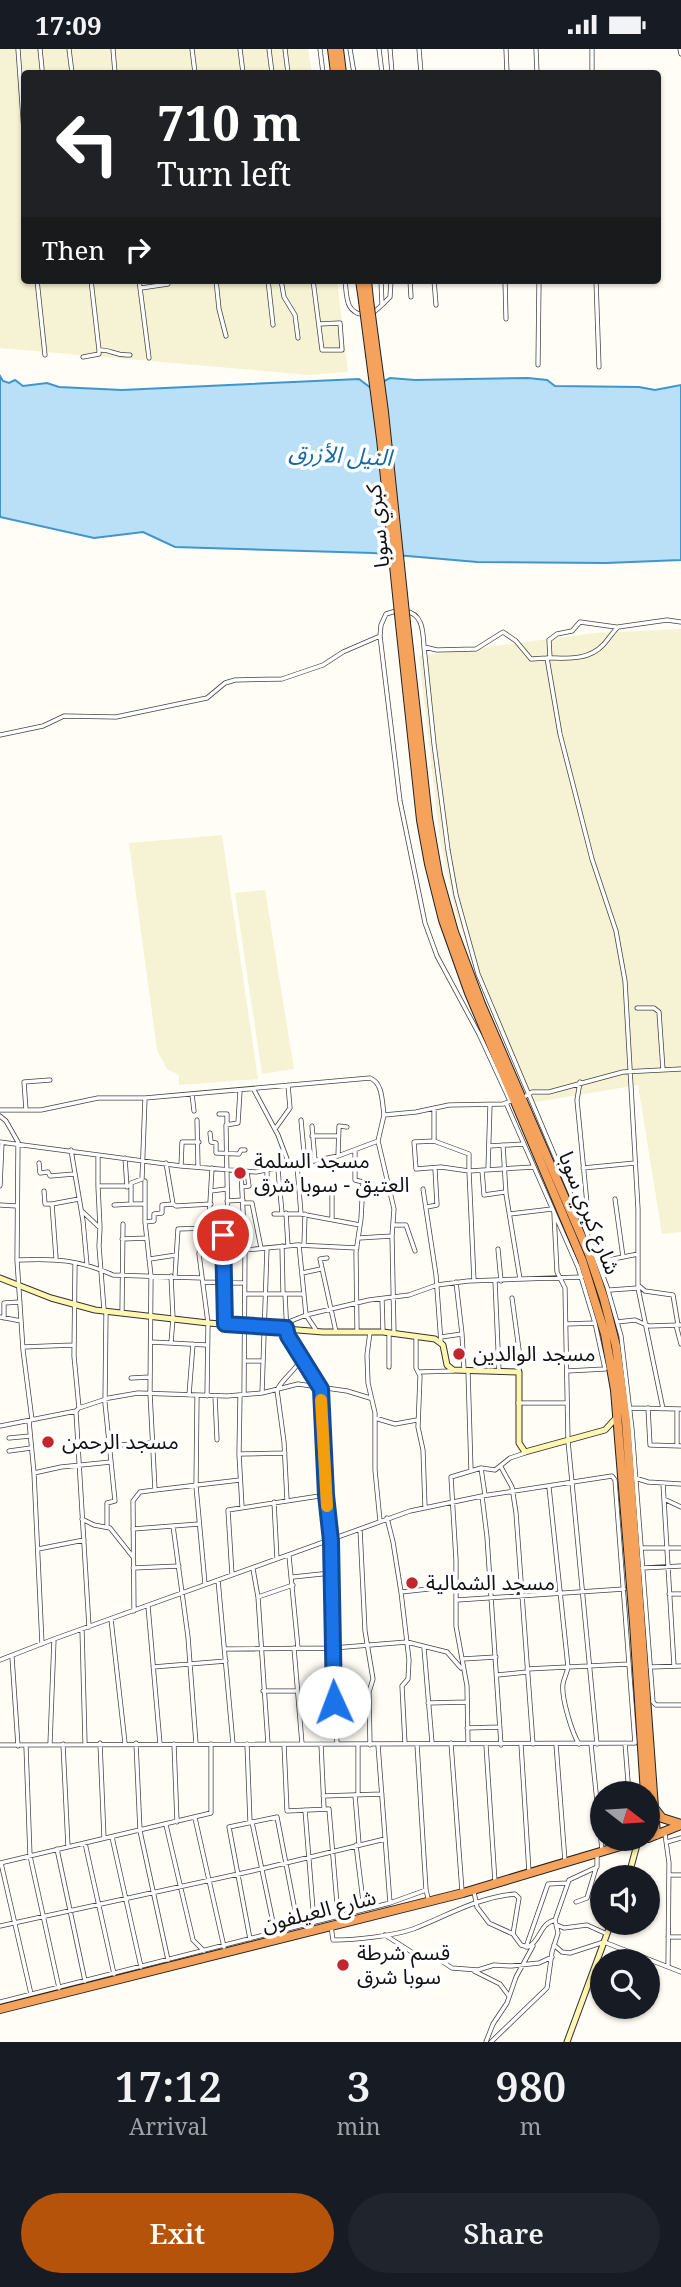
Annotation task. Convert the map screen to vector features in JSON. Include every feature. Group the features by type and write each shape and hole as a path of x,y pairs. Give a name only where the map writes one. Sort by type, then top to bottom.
{"highway":[{"path":"332,49 335,70"},
{"path":"339,49 342,70"},
{"path":"361,284 366,300"},
{"path":"366,300 367,284"},
{"name":"كبري سوبا","path":"366,300 403,623"},
{"name":"شارع كبري سوبا","path":"403,623 418,797 435,891 459,965 608,1321 621,1373 633,1477 648,1781"},
{"name":"شارع كبري سوبا","path":"608,1321 644,1711 638,1743 643,1781"},
{"path":"660,1816 681,1825"},
{"name":"شارع العيلفون","path":"660,1833 681,1825"},
{"name":"شارع العيلفون","path":"0,2009 224,1949 331,1926 364,1914 429,1902 606,1851"}],"street":[{"path":"18,49 21,90"},
{"path":"40,49 42,69"},
{"path":"69,49 72,70"},
{"path":"113,49 115,70"},
{"path":"192,49 195,70"},
{"path":"240,49 243,70"},
{"path":"269,49 272,70"},
{"path":"285,49 288,70"},
{"path":"320,49 323,70"},
{"path":"350,49 354,70"},
{"path":"379,49 382,70"},
{"path":"390,49 392,70"},
{"path":"419,49 421,70"},
{"path":"506,49 507,70"},
{"path":"536,49 537,70"},
{"path":"592,49 593,70"},
{"path":"37,284 45,355"},
{"path":"83,357 99,354 91,284"},
{"path":"140,284 149,358"},
{"path":"141,288 168,284"},
{"path":"216,284 219,310 226,336"},
{"path":"268,284 273,325"},
{"path":"282,284 284,297 295,315 298,338"},
{"path":"313,284 318,324 323,351 342,349 340,323 318,324"},
{"path":"346,284 348,303 353,312 368,315 377,311 390,297 391,284"},
{"path":"381,284 382,305"},
{"path":"410,284 411,297"},
{"path":"434,284 436,305"},
{"path":"505,284 506,319"},
{"path":"538,365 539,284"},
{"path":"596,284 599,367"},
{"path":"99,350 108,350 117,356 130,355"},
{"path":"566,1371 605,1369 608,1321 610,1290 583,1223 516,1099 461,1004 437,956 425,923 400,801 380,636 386,614 392,611 409,611 416,614 421,621 434,744 456,895 516,1099 524,1144 582,1277 608,1321 624,1355 654,1704 681,1705"},
{"path":"663,1409 638,1286 639,1254 625,985 616,931 592,859 563,746 549,658 549,640 557,634 572,631 580,622 618,627 667,620 681,622"},
{"path":"425,647 437,650 476,649 503,632 516,641 531,659 575,658 592,654 618,627"},
{"path":"0,735 43,726 64,716 116,717 207,698 225,683 235,680 288,678 323,665 343,652 380,636"},
{"path":"637,1008 654,1008 659,1012 663,1070"},
{"path":"384,1115 434,1107 490,1104 631,1072 681,1069"},
{"path":"0,1110 59,1107 102,1098 145,1098 372,1078 379,1085 384,1115 378,1141 394,1213 393,1298 388,1333"},
{"path":"26,1110 24,1082 50,1080"},
{"path":"580,1082 577,1100 588,1215 583,1223"},
{"path":"275,1129 290,1108 288,1085"},
{"path":"253,1089 275,1129 290,1167"},
{"path":"227,1124 238,1123 240,1090"},
{"path":"192,1094 194,1111"},
{"path":"129,1187 131,1183 142,1179 145,1098"},
{"path":"488,1169 490,1104"},
{"path":"434,1107 434,1141"},
{"path":"219,1114 227,1113 228,1227"},
{"path":"0,1116 16,1135 18,1144 17,1260 34,1473 42,1644"},
{"path":"301,1120 305,1163"},
{"path":"197,1121 198,1167"},
{"path":"312,1126 315,1161"},
{"path":"338,1156 339,1126 347,1127"},
{"path":"210,1133 211,1142 216,1143 216,1153 239,1154 241,1150 245,1150"},
{"path":"312,1136 338,1136"},
{"path":"0,1186 1,1143 247,1172 290,1167 338,1156 378,1141"},
{"path":"474,1281 469,1171 469,1154 434,1141 414,1143 416,1169 441,1167 469,1171 534,1167"},
{"path":"181,1165 182,1142 199,1142"},
{"path":"489,1146 524,1144"},
{"path":"503,1145 506,1192 520,1279"},
{"path":"304,1150 314,1149"},
{"path":"71,1150 87,1265"},
{"path":"355,1150 355,1180 363,1182 356,1248 357,1331"},
{"path":"98,1154 100,1268 105,1311 105,1399 115,1501 107,1504 107,1527"},
{"path":"125,1157 131,1204"},
{"path":"39,1163 40,1173 74,1174"},
{"path":"166,1163 173,1204"},
{"path":"583,1168 635,1163"},
{"path":"297,1165 303,1214 302,1273 306,1315 318,1332"},
{"path":"208,1237 212,1168"},
{"path":"278,1169 288,1245"},
{"path":"426,1207 437,1205 435,1169"},
{"path":"482,1170 484,1195 506,1192"},
{"path":"267,1171 267,1195"},
{"path":"241,1172 245,1249 244,1361 239,1454 242,1507"},
{"path":"242,1187 249,1186 247,1172"},
{"path":"145,1181 145,1222 151,1276 150,1392 155,1490"},
{"path":"98,1186 129,1187"},
{"path":"299,1188 332,1188 332,1219"},
{"path":"211,1191 226,1189"},
{"path":"423,1189 437,1285 441,1340 447,1365 455,1371"},
{"path":"44,1191 45,1205 79,1199"},
{"path":"363,1191 391,1192"},
{"path":"615,1199 623,1257"},
{"path":"226,1201 252,1203 261,1248"},
{"path":"52,1204 56,1258"},
{"path":"114,1205 145,1204"},
{"path":"145,1222 154,1221 154,1214 162,1213 162,1205 211,1204"},
{"path":"0,1205 17,1206"},
{"path":"81,1210 100,1228"},
{"path":"510,1214 553,1211"},
{"path":"553,1211 560,1278 565,1288 568,1441 597,1781"},
{"path":"274,1214 303,1214 360,1225"},
{"path":"122,1313 123,1224"},
{"path":"393,1226 406,1226 415,1251"},
{"path":"225,1324 223,1227 244,1227"},
{"path":"203,1228 199,1254 208,1322 207,1396"},
{"path":"171,1343 173,1276 178,1229 208,1228"},
{"path":"201,1237 223,1235"},
{"path":"358,1238 392,1236"},
{"path":"122,1239 147,1238"},
{"path":"223,1248 302,1245 356,1248"},
{"path":"282,1246 288,1336 321,1389 331,1541 337,1743"},
{"path":"262,1393 267,1248"},
{"path":"498,1249 499,1371"},
{"path":"600,1262 639,1254"},
{"path":"150,1259 176,1255"},
{"path":"17,1260 56,1258 100,1268 113,1275 173,1276 223,1283 245,1283"},
{"path":"327,1258 320,1259 321,1269 336,1332"},
{"path":"75,1262 74,1345 78,1465 89,1627"},
{"path":"600,1262 608,1321"},
{"path":"302,1273 321,1269"},
{"path":"286,1326 306,1315 413,1294 437,1285 582,1277"},
{"path":"0,1278 76,1306 105,1311 225,1324 286,1326 318,1332 370,1331 441,1340 462,1334"},
{"path":"456,1282 466,1371 471,1471"},
{"path":"610,1290 638,1286 645,1291 673,1295 681,1344"},
{"path":"245,1294 304,1294"},
{"path":"512,1298 519,1350 519,1445 522,1451 527,1453"},
{"path":"382,1299 388,1333 389,1367"},
{"path":"20,1302 2,1303 2,1317 21,1321"},
{"path":"566,1324 638,1320 645,1324 679,1325"},
{"path":"370,1331 367,1355 370,1398 375,1418 375,1470 380,1521"},
{"path":"415,1336 425,1507"},
{"path":"151,1342 208,1345"},
{"path":"189,1395 193,1344"},
{"path":"23,1347 74,1345"},
{"path":"287,1500 278,1390 279,1385 296,1370 302,1358"},
{"path":"244,1361 263,1361"},
{"path":"419,1372 519,1372"},
{"path":"131,1378 150,1377"},
{"path":"0,1426 77,1410 105,1399 150,1392 197,1396 242,1395 298,1384 347,1391 370,1398"},
{"path":"197,1396 196,1486 205,1584"},
{"path":"215,1396 217,1440"},
{"path":"518,1403 567,1403"},
{"path":"630,1408 648,1408 679,1409 679,1446 650,1445 648,1408"},
{"path":"468,1745 467,1686 456,1626 457,1586 451,1477 481,1468 491,1471 501,1468 510,1458 605,1430 617,1417"},
{"path":"375,1418 395,1424 418,1420"},
{"path":"605,1430 619,1437"},
{"path":"9,1439 30,1436"},
{"path":"110,1446 153,1442"},
{"path":"9,1451 31,1448"},
{"path":"239,1454 285,1453"},
{"path":"34,1473 111,1462"},
{"path":"481,1468 501,1745"},
{"path":"501,1468 513,1491 533,1744"},
{"path":"0,1660 205,1584 331,1541 387,1518 484,1495 611,1476 614,1478 638,1743 0,1745"},
{"path":"633,1477 681,1484"},
{"path":"134,1611 134,1497 141,1492 240,1480"},
{"path":"663,1483 674,1666"},
{"path":"549,1487 568,1667 563,1693 579,1744"},
{"path":"232,1575 227,1512 242,1507 326,1495"},
{"path":"664,1499 681,1507"},
{"path":"274,1502 277,1559"},
{"path":"82,1518 94,1525 107,1527 118,1535 133,1557"},
{"path":"387,1518 392,1535 407,1642 409,1676 402,1686 405,1744"},
{"path":"133,1529 199,1524"},
{"path":"173,1526 190,1664 196,1744"},
{"path":"360,1529 365,1630 373,1679 369,1692 370,1745"},
{"path":"38,1549 84,1540"},
{"path":"641,1548 681,1548"},
{"path":"289,1555 293,1577 297,1691 302,1744"},
{"path":"133,1568 179,1566"},
{"path":"642,1568 681,1566"},
{"path":"253,1568 258,1597 268,1744"},
{"path":"293,1577 331,1573"},
{"path":"218,1580 233,1744"},
{"path":"258,1597 293,1585"},
{"path":"401,1592 457,1586"},
{"path":"457,1600 624,1589"},
{"path":"669,1594 681,1594"},
{"path":"148,1606 160,1744"},
{"path":"111,1619 125,1743"},
{"path":"82,1629 85,1744"},
{"path":"50,1744 54,1639"},
{"path":"225,1649 369,1647 407,1642 447,1652 462,1670"},
{"path":"424,1648 432,1744"},
{"path":"12,1656 19,1746"},
{"path":"462,1659 496,1657"},
{"path":"153,1667 226,1661"},
{"path":"497,1675 589,1665 629,1664"},
{"path":"650,1667 681,1666"},
{"path":"333,1679 353,1678"},
{"path":"263,1691 297,1691"},
{"path":"428,1703 467,1702"},
{"path":"467,1728 500,1727"},
{"path":"100,1743 104,1838"},
{"path":"451,1743 463,1893"},
{"path":"625,1743 628,1781"},
{"path":"63,1744 68,1847"},
{"path":"136,1744 140,1831 167,1960"},
{"path":"174,1744 177,1822"},
{"path":"31,1994 1,1863 211,1814 211,1744"},
{"path":"247,1744 251,1822 275,1932"},
{"path":"284,1744 287,1810 329,1809 338,1916"},
{"path":"321,1744 324,1808"},
{"path":"417,1744 429,1902"},
{"path":"556,1744 565,1864"},
{"path":"26,1745 30,1856 59,1988"},
{"path":"358,1745 356,1795 364,1914"},
{"path":"378,1745 390,1903"},
{"path":"486,1745 495,1884"},
{"path":"521,1745 529,1874"},
{"path":"323,1796 382,1794"},
{"path":"305,1810 314,1922"},
{"path":"250,1939 228,1828 277,1817 298,1926"},
{"path":"195,1818 224,1949"},
{"path":"166,1825 193,1940 204,1951"},
{"path":"112,1837 141,1967"},
{"path":"660,1841 667,1842 681,1838"},
{"path":"0,1926 385,1839"},
{"path":"667,1842 668,1967"},
{"path":"85,1843 114,1974"},
{"path":"57,1849 85,1981"},
{"path":"597,1865 600,1853"},
{"path":"491,2042 547,1988 558,1931 556,1922 567,1883 571,1878 590,1870"},
{"path":"669,1875 681,1875"},
{"path":"526,1947 548,1884 567,1883"},
{"path":"576,1902 587,1898 590,1888"},
{"path":"0,2002 204,1951 224,1949 250,1939 338,1916 364,1914 426,1889"},
{"path":"473,1890 477,1907 489,1923 513,1934 521,1945 534,1945"},
{"path":"331,1926 333,1940 358,1940 412,1929 475,1901 517,1895 519,1901 513,1934"},
{"path":"556,1922 562,1928 590,1926"},
{"path":"486,2042 544,1925 556,1922"},
{"path":"385,1935 425,1960 437,1958 452,1968 471,1970 494,1965 539,1963 552,1957"},
{"path":"567,2042 607,1935"},
{"path":"668,1937 681,1937"},
{"path":"554,1945 562,1952 570,1953 604,1942 681,1972"},
{"path":"471,1970 500,1984 509,1998"}],"shaded area":[{"path":"0,49 308,49 312,70 21,70 21,284 337,284 348,372 309,375 0,348"},
{"path":"681,629 681,1232 662,1234 638,1085 531,1103 518,1074 457,918 440,841 419,656 595,633"},
{"path":"222,835 258,1079 179,1085 179,1075 167,1069 157,1050 129,843"},
{"path":"265,890 294,1069 262,1074 235,893"}],"water":[{"name":"النيل الأزرق","path":"0,376 3,381 9,383 15,380 23,386 47,383 59,387 122,390 359,379 371,388 390,378 528,378 547,380 555,386 639,387 655,390 681,385 681,560 606,563 477,562 373,553 175,547 143,532 94,538 0,517"}],"slow traffic":[{"path":"321,1400 327,1506"}],"place":[{"name":"مسجد السلمة العتيق - سوبا شرق","path":"240,1173"},
{"name":"مسجد الوالدين","path":"459,1354"},
{"name":"مسجد الرحمن","path":"48,1442"},
{"name":"مسجد الشمالية","path":"412,1583"},
{"name":"قسم شرطة سوبا شرق","path":"343,1965"}],"route":[{"path":"223,1235 225,1324 286,1328 288,1336 321,1389 331,1541 334,1702"}]}
